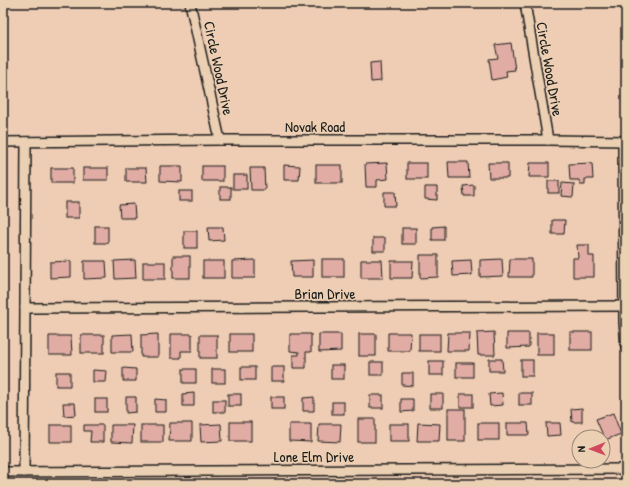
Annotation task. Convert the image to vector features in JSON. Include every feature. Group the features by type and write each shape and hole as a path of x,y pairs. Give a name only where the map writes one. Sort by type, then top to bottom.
{"street":[{"name":"Circle Wood Drive","path":"190,3 220,140"},
{"name":"Circle Wood Drive","path":"525,3 548,140"},
{"name":"Novak Road","path":"3,142 220,140 624,141"},
{"path":"624,141 624,306 626,347"},
{"path":"24,472 26,142"},
{"name":"Brian Drive","path":"25,308 624,306"},
{"name":"Lone Elm Drive","path":"3,472 626,469"}],"building":[{"path":"511,43 515,70 506,71 507,77 492,80 489,59 498,58 495,45"},
{"path":"380,62 381,81 371,82 370,63"},
{"path":"448,162 468,162 469,178 449,178"},
{"path":"387,163 388,179 377,180 377,187 366,187 365,164"},
{"path":"407,163 427,163 427,179 407,179"},
{"path":"488,163 508,163 508,178 489,178"},
{"path":"530,163 549,163 549,177 529,177"},
{"path":"592,163 593,179 585,179 585,185 580,185 579,180 570,180 569,164"},
{"path":"284,165 300,166 299,180 284,180"},
{"path":"316,165 342,165 342,183 316,183"},
{"path":"160,166 182,166 182,182 160,181"},
{"path":"202,166 223,166 223,181 202,181"},
{"path":"51,168 73,168 73,183 51,183"},
{"path":"83,168 108,168 108,180 83,180"},
{"path":"126,168 146,168 147,182 126,182"},
{"path":"250,168 264,168 265,190 251,190"},
{"path":"233,175 247,175 247,189 233,189"},
{"path":"548,181 559,181 559,193 548,193"},
{"path":"562,183 574,184 573,197 561,196"},
{"path":"474,185 474,196 464,196 463,186"},
{"path":"220,187 231,187 231,199 220,199"},
{"path":"425,187 437,187 437,200 425,199"},
{"path":"179,191 192,191 192,201 179,201"},
{"path":"384,192 395,192 396,206 384,206"},
{"path":"65,202 79,202 79,218 65,218"},
{"path":"134,204 135,218 120,218 119,205"},
{"path":"552,220 565,220 564,234 552,234"},
{"path":"95,226 108,226 108,243 95,243"},
{"path":"444,226 444,240 432,240 432,227"},
{"path":"208,227 223,227 224,240 209,241"},
{"path":"402,228 416,228 416,244 402,244"},
{"path":"184,231 197,231 197,248 184,248"},
{"path":"373,238 385,238 385,251 373,251"},
{"path":"577,245 589,245 589,256 594,256 594,277 573,277 573,258 578,258"},
{"path":"420,255 438,255 438,277 420,278"},
{"path":"173,256 190,256 190,278 173,278"},
{"path":"322,259 344,259 344,277 322,277"},
{"path":"502,259 503,276 480,277 480,260"},
{"path":"510,259 532,259 532,277 509,277"},
{"path":"135,260 136,278 115,279 114,261"},
{"path":"255,260 255,278 232,278 232,261"},
{"path":"313,260 313,277 292,277 291,261"},
{"path":"361,260 382,260 383,278 361,278"},
{"path":"471,260 472,275 453,276 452,261"},
{"path":"71,261 71,277 50,278 50,262"},
{"path":"84,261 106,261 107,278 84,279"},
{"path":"203,261 224,261 224,278 203,278"},
{"path":"391,261 413,261 412,278 391,278"},
{"path":"143,262 165,262 165,279 143,279"},
{"path":"494,332 495,355 478,355 477,333"},
{"path":"570,332 592,332 592,350 570,350"},
{"path":"388,333 411,333 410,351 388,351"},
{"path":"448,333 470,333 469,351 447,351"},
{"path":"507,333 529,333 529,347 507,348"},
{"path":"537,333 554,333 554,355 537,355"},
{"path":"132,334 133,352 112,352 112,335"},
{"path":"158,334 158,357 141,357 141,335"},
{"path":"171,334 192,334 192,351 181,351 181,358 171,358"},
{"path":"230,334 252,334 252,352 230,352"},
{"path":"290,334 311,334 311,352 306,352 306,368 293,368 293,355 299,355 299,352 290,351"},
{"path":"319,334 341,334 341,351 319,352"},
{"path":"359,334 376,334 376,356 359,356"},
{"path":"419,334 440,334 440,351 419,351"},
{"path":"81,335 104,335 104,353 81,353"},
{"path":"200,335 217,335 217,358 200,358"},
{"path":"49,336 71,336 72,355 49,355"},
{"path":"489,359 502,359 503,371 489,371"},
{"path":"521,360 533,360 533,376 521,376"},
{"path":"429,361 443,361 443,375 429,375"},
{"path":"370,362 383,362 383,375 370,375"},
{"path":"456,363 473,363 473,377 456,377"},
{"path":"331,365 344,365 344,379 331,379"},
{"path":"241,367 255,367 255,380 241,380"},
{"path":"271,367 284,367 284,381 271,381"},
{"path":"123,368 136,369 136,381 123,381"},
{"path":"183,369 196,369 196,383 183,383"},
{"path":"212,369 225,369 225,383 212,383"},
{"path":"93,370 107,371 106,382 93,382"},
{"path":"56,372 70,372 70,386 56,386"},
{"path":"402,373 413,373 413,386 402,385"},
{"path":"194,393 194,406 183,406 183,394"},
{"path":"502,393 503,405 490,406 489,394"},
{"path":"519,393 532,393 532,405 519,405"},
{"path":"228,394 241,394 241,406 228,406"},
{"path":"430,394 443,394 443,408 430,408"},
{"path":"460,394 473,394 473,407 460,407"},
{"path":"370,395 383,395 383,408 370,408"},
{"path":"126,397 136,397 136,412 126,413"},
{"path":"271,397 284,397 284,409 271,409"},
{"path":"314,397 314,411 303,411 303,398"},
{"path":"95,399 107,399 107,412 95,412"},
{"path":"155,399 166,400 166,412 155,412"},
{"path":"401,399 413,399 413,411 401,412"},
{"path":"213,400 225,400 225,412 213,412"},
{"path":"332,402 344,402 344,414 332,414"},
{"path":"63,403 75,403 76,415 64,416"},
{"path":"582,408 582,422 572,422 571,409"},
{"path":"448,409 465,409 465,441 448,441"},
{"path":"613,413 621,434 611,438 611,429 600,429 596,419"},
{"path":"358,419 375,419 375,442 358,442"},
{"path":"230,422 251,422 251,441 230,441"},
{"path":"170,423 192,423 192,441 169,441"},
{"path":"418,423 440,424 439,441 417,441"},
{"path":"478,423 499,423 499,440 478,440"},
{"path":"507,423 528,423 529,435 507,435"},
{"path":"546,423 560,423 561,435 547,436"},
{"path":"221,424 222,441 201,442 200,425"},
{"path":"289,424 311,424 311,442 289,441"},
{"path":"319,424 341,424 340,442 318,441"},
{"path":"389,424 409,424 409,441 389,441"},
{"path":"50,425 71,425 71,442 50,442"},
{"path":"84,425 103,425 103,442 90,442 91,431 84,431"},
{"path":"111,425 133,425 132,443 111,442"},
{"path":"141,425 163,425 163,442 141,442"}]}
